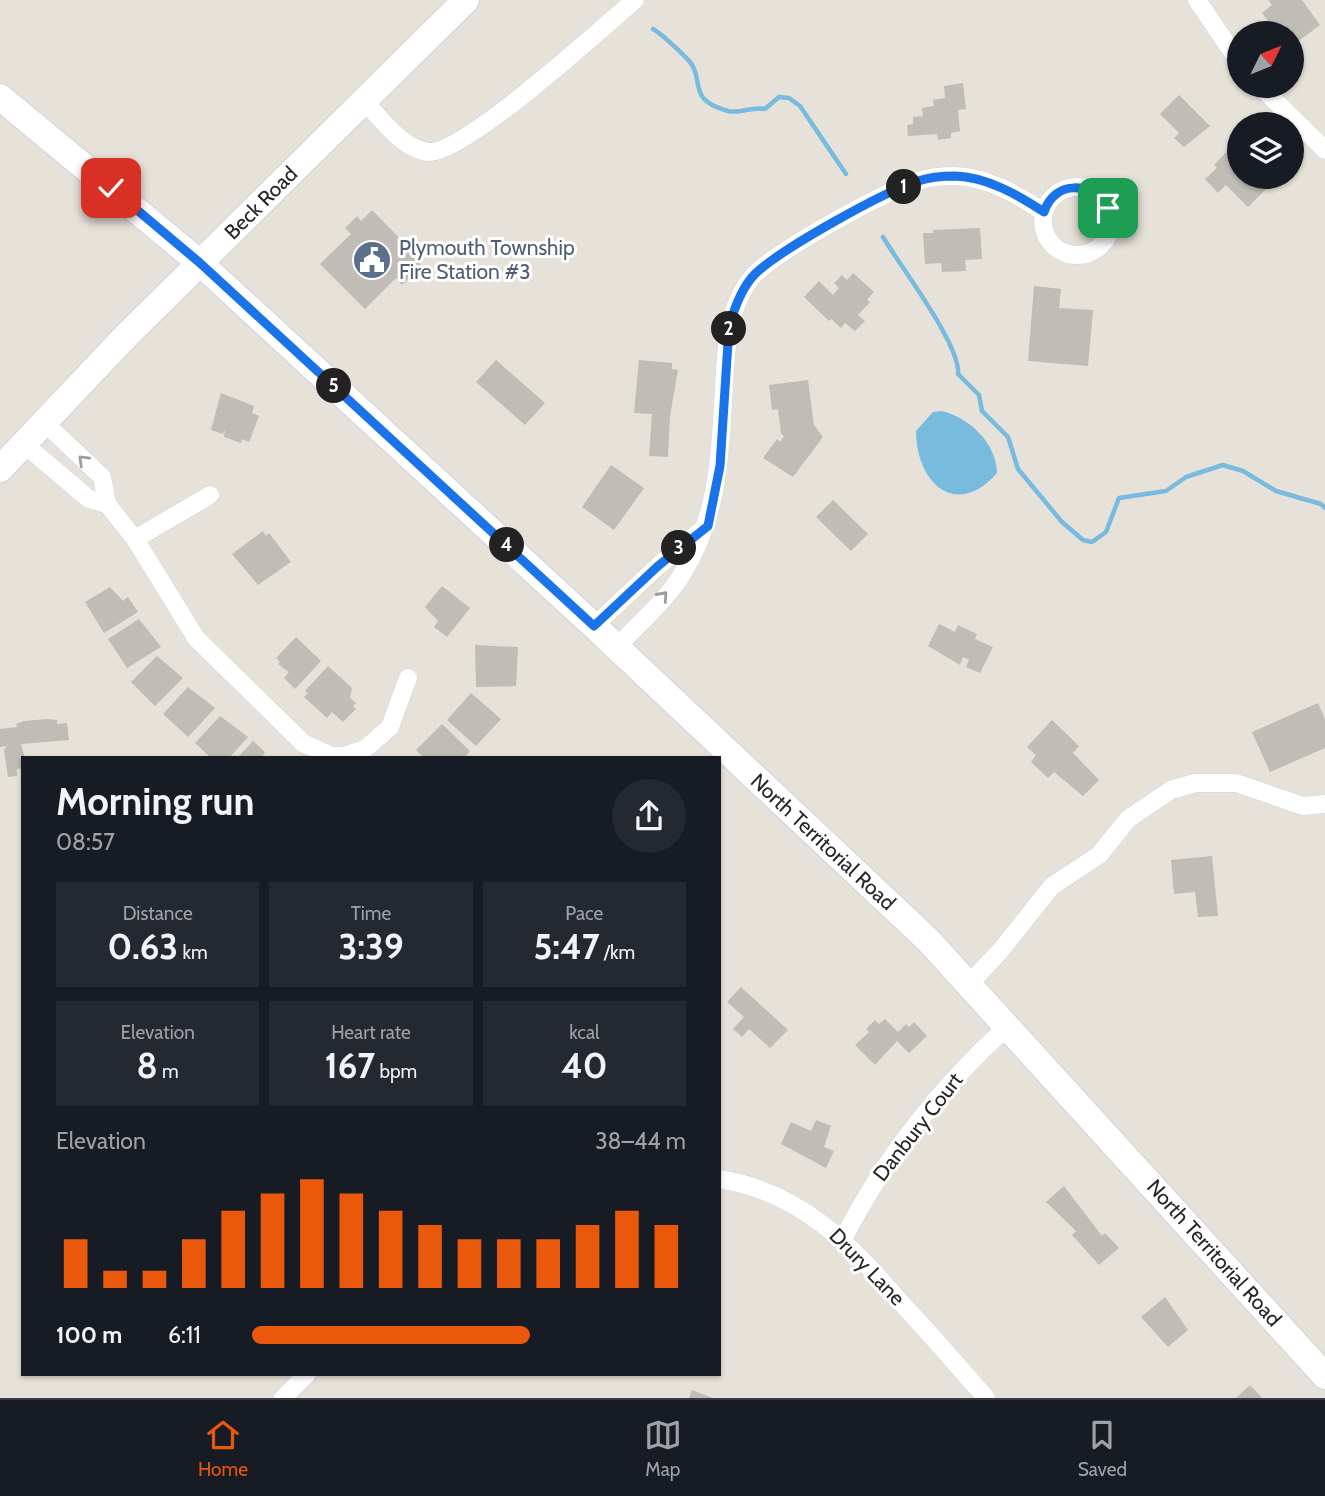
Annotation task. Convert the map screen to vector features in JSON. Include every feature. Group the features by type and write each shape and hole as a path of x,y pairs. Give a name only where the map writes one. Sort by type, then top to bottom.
{"main road":[{"name":"Beck Road","path":"0,469 200,263 466,0"},
{"name":"North Territorial Road","path":"0,97 200,263 617,647 928,940 1325,1376"}],"street":[{"path":"363,100 411,147 428,152 443,150 487,123 635,0"},
{"path":"1197,0 1227,44"},
{"path":"1272,98 1325,150"},
{"path":"617,647 683,573 708,526 720,466 729,327 734,309 754,275 780,255 920,180 957,176 984,182 1019,195 1044,212"},
{"path":"46,424 102,477 107,503 135,540 207,652 311,748 331,756 343,756 365,749 390,727 408,678"},
{"path":"25,444 89,499 107,503"},
{"path":"135,540 210,495"},
{"path":"594,626 658,566 708,526"},
{"path":"969,984 1002,950 1052,886 1099,855 1128,819 1171,790 1195,783 1236,783 1303,806 1325,804"},
{"name":"Danbury Court","path":"843,1239 874,1182 916,1122 957,1074 1008,1026"},
{"name":"Drury Lane","path":"721,1180 780,1196 819,1220 843,1239 986,1398"},
{"path":"283,1398 305,1376"}],"water":[{"path":"942,411 962,419 980,433 992,452 997,473 982,487 967,494 953,494 941,489 931,480 918,450 916,431 933,412"}],"building":[{"path":"1268,0 1302,0 1320,25 1304,37 1304,21 1268,21 1262,13 1272,5"},
{"path":"963,83 966,109 958,110 960,131 951,133 951,138 938,140 937,134 908,136 907,125 913,124 913,117 923,116 922,108 934,106 933,100 945,98 944,86"},
{"path":"1179,95 1210,126 1184,147 1174,138 1179,133 1160,114"},
{"path":"1227,151 1227,186 1218,193 1205,179 1217,168 1214,165"},
{"path":"1230,189 1266,189 1248,207"},
{"name":"Plymouth Township Fire Station #3","path":"372,210 420,259 417,261 426,270 419,277 412,270 409,273 411,276 402,285 396,278 365,309 320,264 351,234 345,228 357,216 361,221"},
{"path":"980,228 982,259 965,260 966,271 942,272 941,263 925,264 923,233 933,233 933,230"},
{"path":"853,273 874,292 867,300 870,302 858,315 865,321 855,331 845,323 841,328 831,319 829,321 804,297 819,281 833,295 839,288 834,283 842,275 847,280"},
{"path":"1034,286 1061,289 1059,308 1093,310 1088,366 1028,361"},
{"path":"496,360 545,403 525,425 476,382"},
{"path":"639,360 672,363 672,369 678,370 670,416 668,457 649,456 652,414 634,413"},
{"path":"808,380 814,425 823,437 793,477 763,458 777,439 780,442 784,436 781,433 778,409 772,410 769,385"},
{"path":"221,393 254,406 252,413 259,416 249,442 242,439 241,443 224,437 225,429 223,434 211,430"},
{"path":"611,465 644,488 614,530 582,507"},
{"path":"833,500 868,534 851,551 816,517"},
{"path":"263,531 266,536 269,533 291,562 258,585 232,554"},
{"path":"442,586 470,608 447,637 434,627 438,621 425,607"},
{"path":"110,587 123,601 128,597 138,612 104,633 85,602"},
{"path":"139,619 161,647 127,668 108,639"},
{"path":"939,624 955,632 958,625 977,634 975,639 993,647 980,673 966,667 969,660 963,657 960,665 928,646"},
{"path":"296,637 321,661 295,689 284,678 289,672 278,664 280,662 276,658"},
{"path":"475,645 518,647 516,686 476,687"},
{"path":"157,656 183,678 155,706 131,682"},
{"path":"328,666 352,688 350,698 356,703 353,706 356,709 343,722 332,712 327,718 304,697 308,693 305,691"},
{"path":"188,687 215,708 188,737 163,714"},
{"path":"471,693 501,719 476,746 447,720"},
{"path":"1318,703 1325,719 1325,748 1270,772 1252,732"},
{"path":"220,716 248,737 231,756 209,756 195,743"},
{"path":"47,719 57,720 57,724 67,723 69,740 21,744 24,756 21,756 21,768 17,769 17,776 8,777 4,750 7,746 0,747 0,729 17,727 16,724"},
{"path":"1052,720 1079,746 1073,753 1099,780 1083,796 1054,772 1048,778 1031,762 1036,755 1027,747"},
{"path":"442,724 470,751 466,756 422,756 416,750"},
{"path":"253,741 265,752 264,756 239,756"},
{"path":"1212,856 1218,916 1198,917 1195,892 1174,894 1171,860"},
{"path":"741,987 788,1030 770,1048 749,1029 742,1037 733,1029 744,1017 727,1002"},
{"path":"885,1019 898,1032 906,1024 909,1027 914,1022 927,1036 909,1053 897,1041 875,1065 855,1045 869,1032 866,1029 875,1020 879,1024"},
{"path":"816,1120 831,1126 824,1147 834,1151 826,1168 781,1144 791,1122 811,1131"},
{"path":"1064,1186 1102,1236 1105,1233 1119,1248 1099,1265 1072,1235 1076,1231 1046,1202"},
{"path":"1165,1297 1188,1330 1168,1347 1141,1317"},
{"path":"1250,1385 1262,1398 1236,1398"},
{"path":"692,1390 713,1398 689,1398"}],"waterway":[{"path":"653,29 690,62 701,95 715,106 733,112 765,109 779,97 789,98 800,106 846,174"},
{"path":"883,237 950,344 958,374 979,395 982,411 1008,437 1018,469 1062,522 1083,540 1092,542 1106,532 1119,498 1166,491 1186,477 1223,465 1243,471 1276,491 1321,504 1325,508"}],"place":[{"name":"Plymouth Township Fire Station #3","path":"372,260"}],"route":[{"path":"111,188 200,263 594,626 658,566 708,526 720,466 723,380 729,327 734,309 754,275 780,255 852,214 920,180 957,176 984,182 1019,195 1044,212 1054,195 1063,189 1084,187 1103,199 1108,208"}]}
